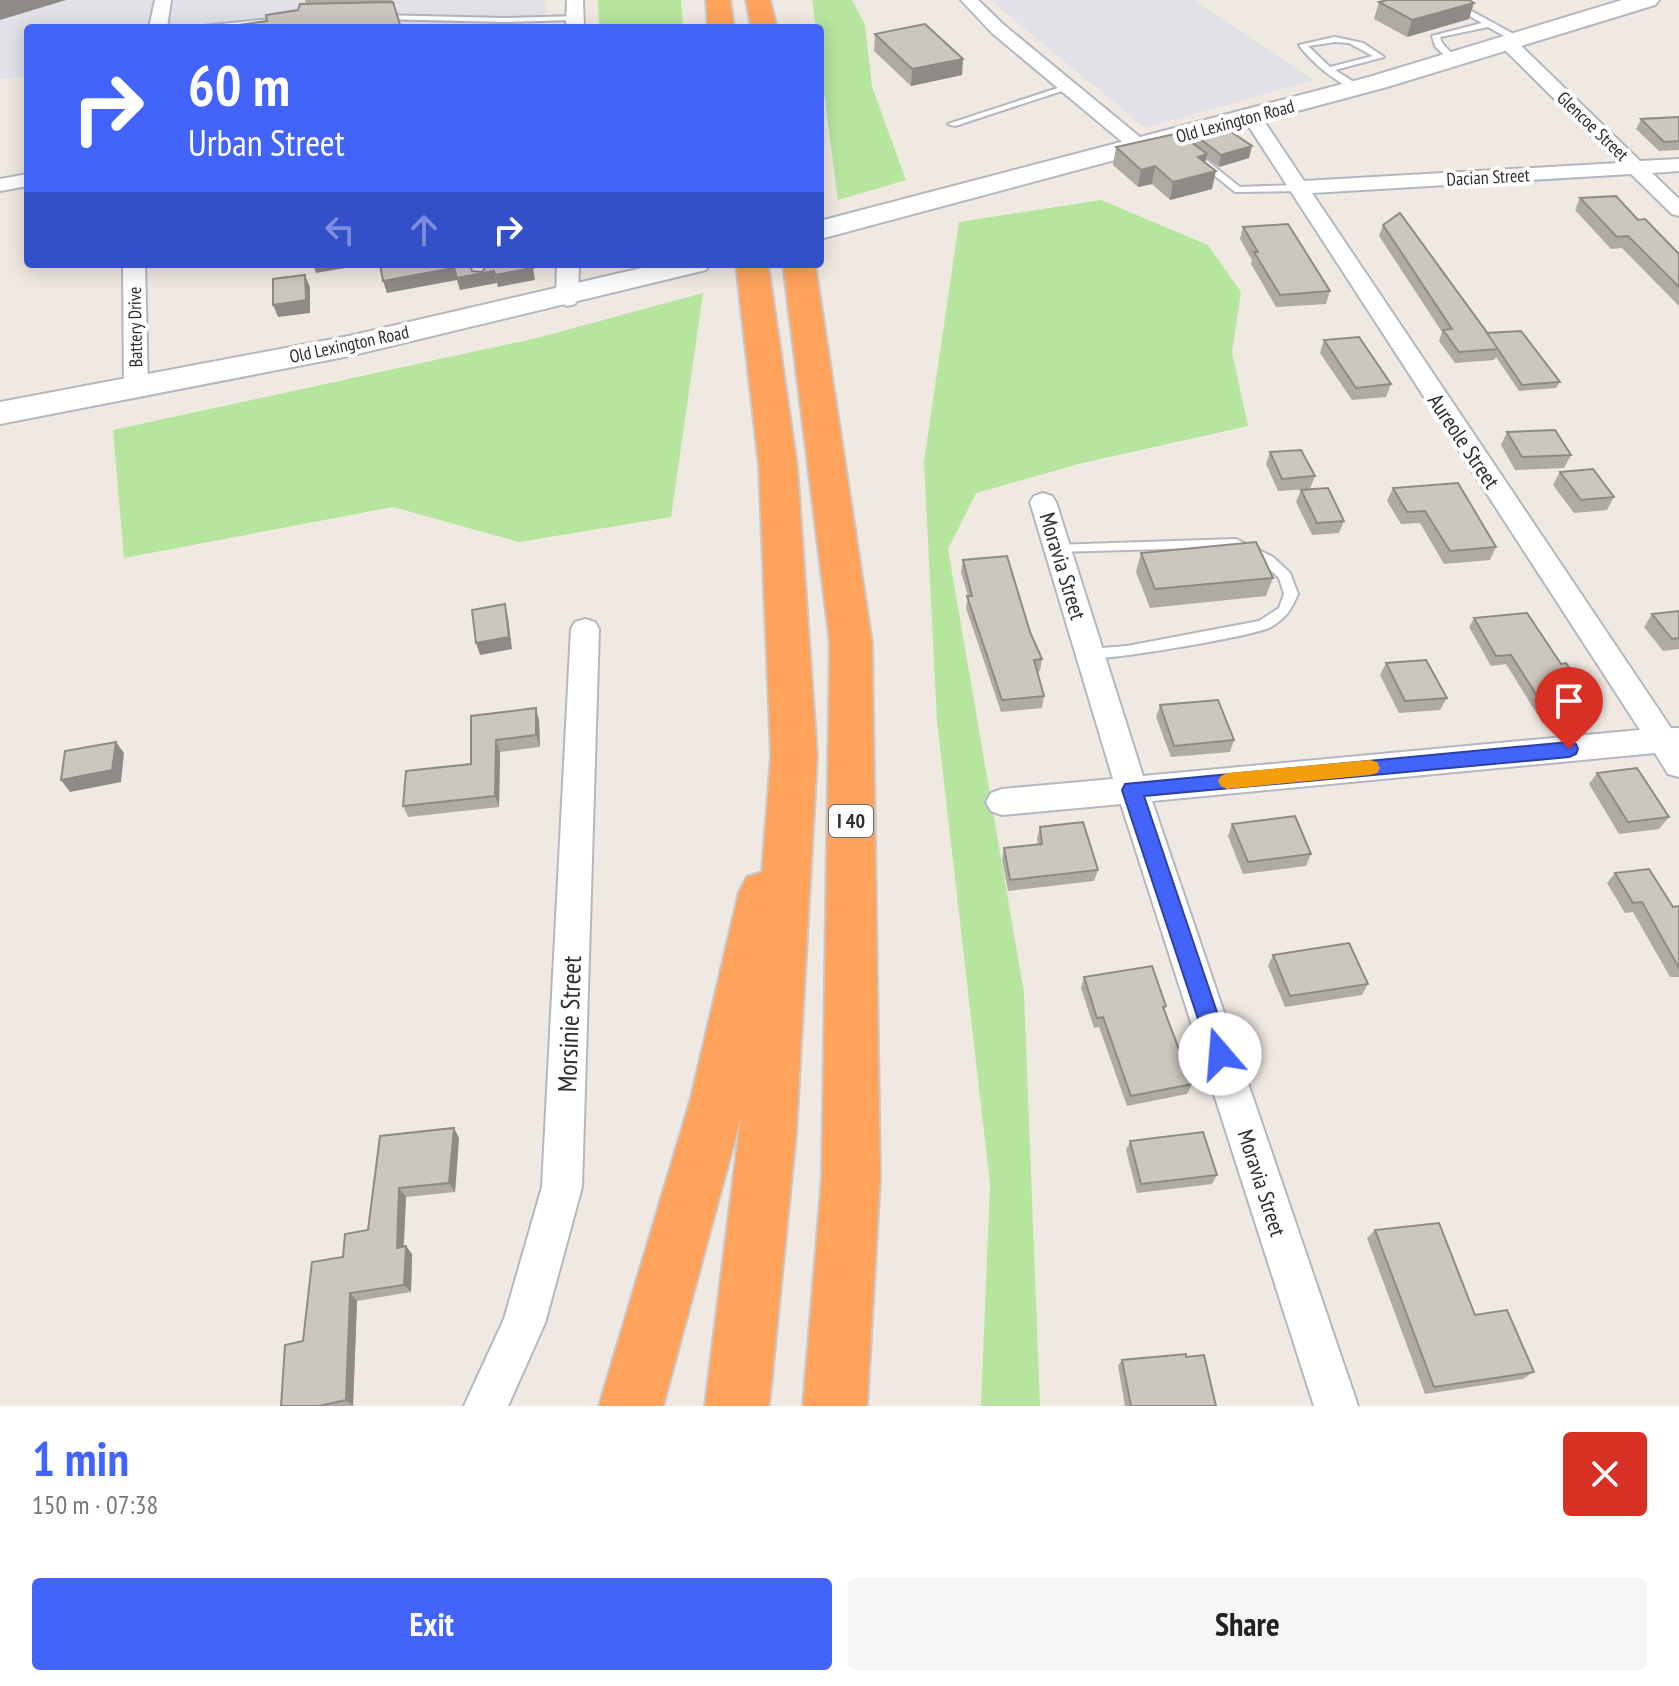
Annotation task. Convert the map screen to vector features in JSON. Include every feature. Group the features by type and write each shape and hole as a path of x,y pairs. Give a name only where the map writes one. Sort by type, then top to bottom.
{"highway":[{"path":"718,0 721,24"},
{"path":"758,0 763,24"},
{"path":"770,0 770,24"},
{"path":"737,1406 768,1134 794,756 778,466 753,268"},
{"name":"I 40","path":"800,268 851,643 851,1178 837,1397"},
{"path":"631,1406 719,1098 794,756"}],"main road":[{"name":"Old Lexington Road","path":"824,229 1139,146 1176,142 1251,116 1357,88 1647,0"},
{"name":"Old Lexington Road","path":"0,413 136,389 567,299 680,268"}],"street":[{"path":"159,24 163,0"},
{"path":"969,0 998,29 1139,146"},
{"name":"Glencoe Street","path":"1513,41 1679,210"},
{"name":"Aureole Street","path":"1251,116 1296,188 1674,748"},
{"name":"Dacian Street","path":"1296,188 1679,165"},
{"path":"0,185 24,181"},
{"name":"Battery Drive","path":"134,268 136,389"},
{"path":"567,299 568,268"},
{"name":"Moravia Street","path":"1043,502 1132,790 1336,1406"},
{"name":"Morsinie Street","path":"486,1406 524,1323 562,1187 585,629"},
{"path":"1002,802 1674,748"}],"lane":[{"path":"1464,9 1513,41"},
{"path":"362,17 504,20 575,15"},
{"path":"246,24 288,20"},
{"path":"1453,59 1438,44 1436,36 1489,24"},
{"path":"1330,69 1380,57 1352,39 1331,38 1303,45 1310,57 1357,88"},
{"path":"952,124 1070,87"},
{"path":"1193,155 1238,190 1296,188"},
{"path":"1057,548 1236,543 1268,560 1285,576 1291,594 1284,611 1263,625 1127,651 1090,654"}],"shaded area":[{"path":"0,0 546,0 545,24 24,24 24,77 0,79"},
{"path":"990,0 1194,0 1314,80 1145,128"}],"green space":[{"path":"598,0 681,0 683,24 599,24"},
{"path":"812,0 852,0 865,25 872,87 906,180 838,200 824,92 824,24 815,24"},
{"path":"1101,200 1208,245 1241,292 1232,352 1248,426 1082,463 976,493 948,549 1024,993 1040,1406 981,1406 990,1184 937,721 924,462 959,222"},
{"path":"703,293 671,517 519,542 393,507 124,558 113,430 537,338"}],"building":[{"path":"1469,0 1474,3 1412,20 1379,2"},
{"path":"393,2 400,24 246,24 267,21 266,15 298,10 300,4"},
{"path":"925,24 963,59 912,69 875,34"},
{"path":"1679,117 1679,141 1664,142 1641,119"},
{"path":"1224,127 1252,146 1221,155 1194,134"},
{"path":"1179,133 1207,154 1198,157 1216,171 1173,182 1155,166 1141,170 1116,147"},
{"path":"1616,196 1638,220 1645,219 1679,254 1679,287 1628,236 1617,237 1580,198"},
{"path":"1400,213 1499,349 1459,352 1443,330 1452,329 1383,225"},
{"path":"1288,224 1330,291 1280,295 1243,227"},
{"path":"381,268 454,268 383,281"},
{"path":"454,268 471,268 472,271 482,272 485,268 533,268 495,275 494,271 457,278"},
{"path":"305,275 306,300 273,305 273,279"},
{"path":"1521,331 1560,382 1522,385 1487,333"},
{"path":"1359,337 1391,384 1356,388 1324,340"},
{"path":"1555,430 1571,455 1522,457 1507,432"},
{"path":"1301,450 1315,476 1282,479 1270,452"},
{"path":"1593,469 1614,497 1581,500 1560,472"},
{"path":"1458,483 1496,547 1450,551 1425,511 1407,512 1393,488"},
{"path":"1328,488 1344,521 1317,523 1301,490"},
{"path":"1256,542 1273,578 1155,589 1141,553"},
{"path":"1007,556 1030,632 1042,659 1034,660 1044,696 1002,700 967,596 972,596 963,560"},
{"path":"505,604 509,637 476,643 472,610"},
{"path":"1679,611 1679,638 1672,639 1652,614"},
{"path":"1527,613 1561,664 1566,663 1591,699 1543,705 1511,655 1496,656 1474,618"},
{"path":"1426,660 1447,698 1405,701 1386,663"},
{"path":"1218,700 1234,740 1174,746 1160,705"},
{"path":"536,708 536,735 496,740 495,796 403,806 406,771 471,764 471,716"},
{"path":"116,742 112,770 61,780 65,751"},
{"path":"1637,768 1669,817 1628,822 1597,773"},
{"path":"1295,816 1311,854 1248,862 1232,824"},
{"path":"1083,822 1098,870 1010,880 1004,848 1042,844 1040,827"},
{"path":"1649,869 1673,907 1679,906 1679,968 1642,902 1633,903 1615,873"},
{"path":"1349,943 1368,984 1290,996 1273,955"},
{"path":"1152,966 1166,1006 1163,1007 1192,1084 1131,1096 1103,1017 1097,1018 1084,977"},
{"path":"454,1128 449,1183 399,1188 397,1248 406,1246 404,1285 350,1293 346,1400 319,1406 281,1406 285,1345 303,1341 312,1262 343,1257 345,1234 368,1230 380,1136"},
{"path":"1203,1132 1217,1175 1141,1184 1130,1141"},
{"path":"1439,1223 1475,1315 1507,1310 1534,1372 1434,1387 1375,1230"},
{"path":"1186,1354 1186,1357 1204,1355 1216,1406 1131,1406 1122,1360"}],"slow traffic":[{"path":"1227,781 1370,768"}],"route":[{"path":"1220,1054 1132,790 1569,749"}]}
